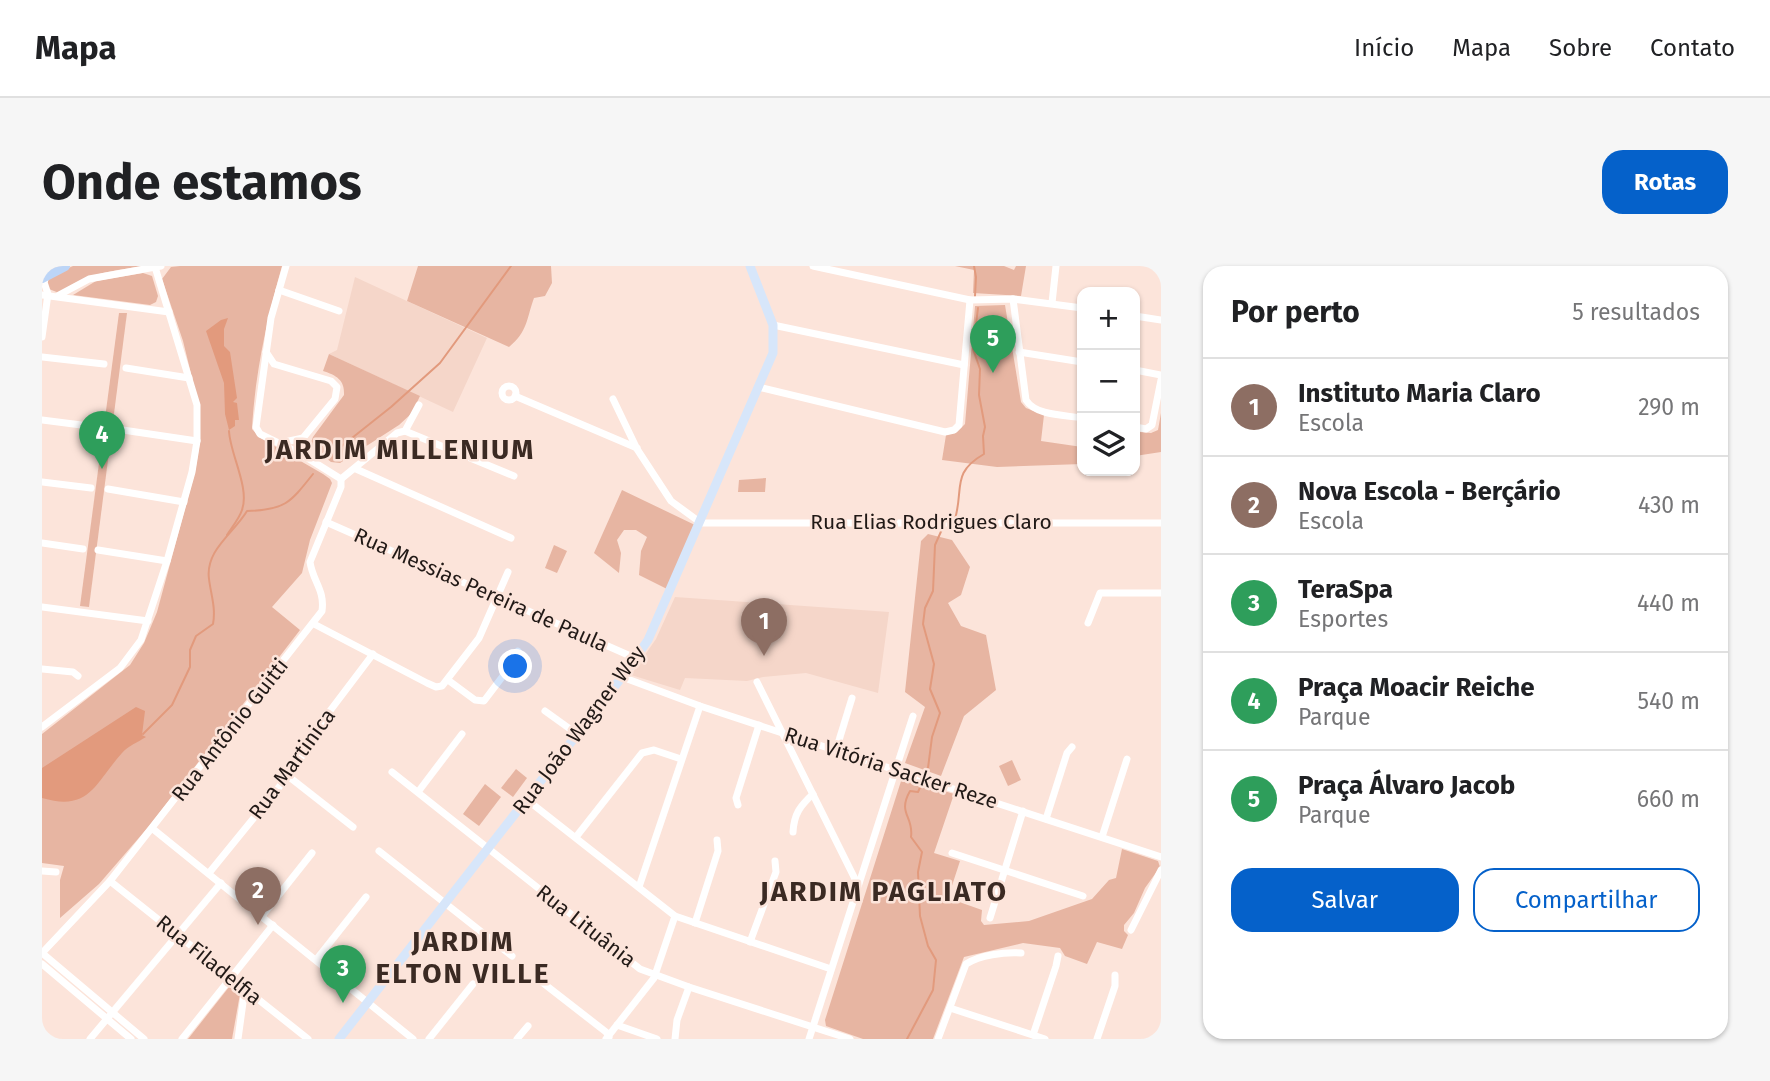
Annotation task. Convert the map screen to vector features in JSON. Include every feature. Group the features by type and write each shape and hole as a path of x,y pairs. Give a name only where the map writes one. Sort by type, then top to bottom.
{"highway":[{"path":"45,276 65,266"}],"main road":[{"name":"Rua João Wagner Wey","path":"339,1039 648,640 773,353 773,325 750,266"}],"street":[{"path":"286,266 265,351 256,427 260,434 313,461 341,479 397,433 405,431 514,476"},
{"path":"813,266 970,300 1013,299 1077,307"},
{"path":"1052,303 1056,266"},
{"path":"42,727 120,668 141,640 184,502 197,441 197,405 162,291 158,267 89,279 61,295 45,296"},
{"path":"42,337 45,276"},
{"path":"72,299 68,295 74,288"},
{"path":"279,290 339,311"},
{"path":"152,309 159,303 162,291"},
{"path":"45,296 169,312"},
{"path":"1013,299 1026,400 1038,411 1077,417"},
{"path":"758,387 945,432 954,430 959,425 970,300"},
{"path":"1140,317 1161,320"},
{"path":"773,325 964,365"},
{"path":"265,351 272,362 331,381 337,387 335,399 303,438 280,443"},
{"path":"1019,352 1077,361"},
{"path":"42,357 104,363"},
{"path":"262,372 276,364"},
{"path":"126,368 189,378"},
{"path":"1140,371 1161,375"},
{"path":"1140,428 1146,429 1152,425 1161,380"},
{"path":"515,396 637,449"},
{"path":"613,399 637,449 671,501 701,523"},
{"path":"405,431 419,405"},
{"path":"42,419 97,427"},
{"path":"116,429 197,441"},
{"path":"303,438 313,461"},
{"path":"356,469 511,538"},
{"name":"Rua Antônio Guitti","path":"42,954 110,881 314,624 322,611 324,598 312,573 310,562 341,487 341,479"},
{"path":"42,482 91,488"},
{"path":"108,489 184,502"},
{"name":"Rua Messias Pereira de Paula","path":"326,522 635,658"},
{"name":"Rua Elias Rodrigues Claro","path":"701,523 1161,523"},
{"path":"42,543 83,549"},
{"path":"98,550 167,561"},
{"path":"314,624 436,687 445,683 479,638 508,572"},
{"path":"1088,623 1100,593 1161,593"},
{"path":"42,607 148,621"},
{"path":"445,683 475,700 484,701 515,660 518,651"},
{"name":"Rua Martinica","path":"209,873 288,776 309,746 317,728 373,654"},
{"path":"42,669 73,672 78,676"},
{"name":"Rua Vitória Sacker Reze","path":"622,677 700,706 1161,857"},
{"path":"757,682 858,884"},
{"path":"836,750 852,698"},
{"path":"639,887 700,706"},
{"path":"544,711 577,734"},
{"path":"809,1039 913,716"},
{"path":"738,805 736,798 760,725"},
{"path":"418,792 462,734"},
{"path":"1046,819 1067,753 1072,747"},
{"path":"576,837 642,753 654,750 681,759"},
{"path":"1102,837 1127,759"},
{"name":"Rua Lituânia","path":"391,772 640,969 850,1039"},
{"path":"288,776 353,827"},
{"path":"793,832 794,817 802,804 813,794"},
{"path":"526,799 675,916 831,969"},
{"path":"990,918 1023,811"},
{"path":"153,828 413,1039"},
{"path":"695,923 718,852 717,840"},
{"path":"379,851 512,956"},
{"path":"262,916 312,853"},
{"path":"952,853 1083,896"},
{"path":"750,942 776,872 775,861"},
{"path":"1131,930 1161,870"},
{"path":"42,871 56,872"},
{"name":"Rua Filadelfia","path":"110,881 308,1039"},
{"path":"90,1039 221,883"},
{"path":"316,960 366,897"},
{"path":"542,983 608,1038 655,975 675,916"},
{"path":"182,1039 273,925"},
{"path":"938,1039 966,964 1009,952 1021,953"},
{"path":"42,954 109,1015 131,1039"},
{"path":"1033,1035 1058,956"},
{"path":"42,964 144,1039"},
{"path":"1097,1039 1115,986 1115,975"},
{"path":"429,1039 473,984"},
{"path":"675,1039 677,1020 689,987"},
{"path":"238,1039 245,988"},
{"path":"950,1008 1045,1039"},
{"path":"617,1025 657,1039"},
{"path":"517,1039 528,1026"}],"shaded area":[{"path":"73,266 143,266 90,277 59,293 49,289 49,277"},
{"path":"282,266 262,346 252,429 259,437 323,474 332,483 310,540 302,573 272,607 300,630 150,825 99,884 60,918 60,880 64,866 42,863 42,734 130,665 144,643 157,612 195,472 200,442 200,410 183,341 162,279 171,267"},
{"path":"418,266 551,266 552,283 545,296 534,298 523,330 509,347 407,301"},
{"path":"955,266 1004,266 1014,270 1016,266 1026,266 1021,296 973,293 974,270"},
{"path":"143,273 152,276 158,296 156,302 150,305 73,295 96,281"},
{"path":"355,277 487,338 453,412 329,354 337,350"},
{"path":"1005,305 1021,402 1026,408 1044,415 1041,441 1077,446 1077,464 997,467 942,460 946,435 957,432 965,424 975,306"},
{"path":"119,313 127,313 89,607 80,606"},
{"path":"228,318 224,329 224,346 230,352 237,398 233,402 237,403 239,420 235,420 235,426 229,430 225,414 224,383 206,331"},
{"path":"329,354 420,396 412,413 399,425 340,463 331,462 310,445 344,395 339,379 323,371"},
{"path":"1161,413 1161,452 1140,455 1140,432 1151,433 1158,430"},
{"path":"766,478 765,492 738,492 739,480"},
{"path":"622,490 695,525 667,589 639,575 641,551 647,537 636,530 624,530 617,540 621,553 619,573 594,553"},
{"path":"928,534 952,540 970,567 961,595 948,603 961,626 986,635 996,690 964,716 941,776 905,763 925,707 905,692 921,541"},
{"path":"554,545 567,551 557,573 545,568"},
{"path":"675,597 889,612 878,693 806,673 747,681 685,678 680,690 631,675 656,639"},
{"path":"136,707 145,711 142,735 146,737 124,751 90,792 71,801 42,798 42,768"},
{"path":"1012,760 1021,780 1008,786 999,766"},
{"path":"516,769 527,778 513,797 501,788"},
{"path":"902,778 954,794 934,853 960,861 948,898 982,910 981,921 984,925 1029,921 1092,899 1109,880 1116,878 1122,849 1158,861 1160,867 1145,888 1134,913 1124,925 1124,931 1128,935 1122,949 1097,942 1087,964 1065,956 1060,948 1023,943 964,957 933,1039 863,1039 826,1026 825,1020"},
{"path":"485,784 501,797 479,826 463,814"},
{"path":"229,987 240,994 232,1039 188,1039"}],"waterway":[{"path":"328,457 391,407 440,363 511,266"},
{"path":"974,266 975,296"},
{"path":"955,519 963,475 967,468 984,454 985,427 979,395 980,369 973,349 978,308"},
{"path":"227,535 239,517 244,501 242,481 229,431"},
{"path":"143,734 172,705 190,667 190,650 196,636 213,624 214,607 209,569 216,551 247,511 270,509 286,503 313,474"},
{"path":"928,768 932,737 940,713 930,689 934,664 923,624 925,608 933,591 935,545 943,527"},
{"path":"907,1039 933,990 936,960 928,946 920,916 918,872 922,852 911,837 905,810 910,791 918,792 922,783"}],"place":[{"name":"Praça Álvaro Jacob","path":"993,373"},
{"name":"Praça Moacir Reiche","path":"102,469"},
{"name":"Instituto Maria Claro","path":"764,656"},
{"name":"Nova Escola - Berçário","path":"258,925"},
{"name":"TeraSpa","path":"343,1003"}],"district":[{"name":"JARDIM MILLENIUM","path":"400,449"},
{"name":"JARDIM PAGLIATO","path":"884,891"},
{"name":"JARDIM ELTON VILLE","path":"463,957"}]}
